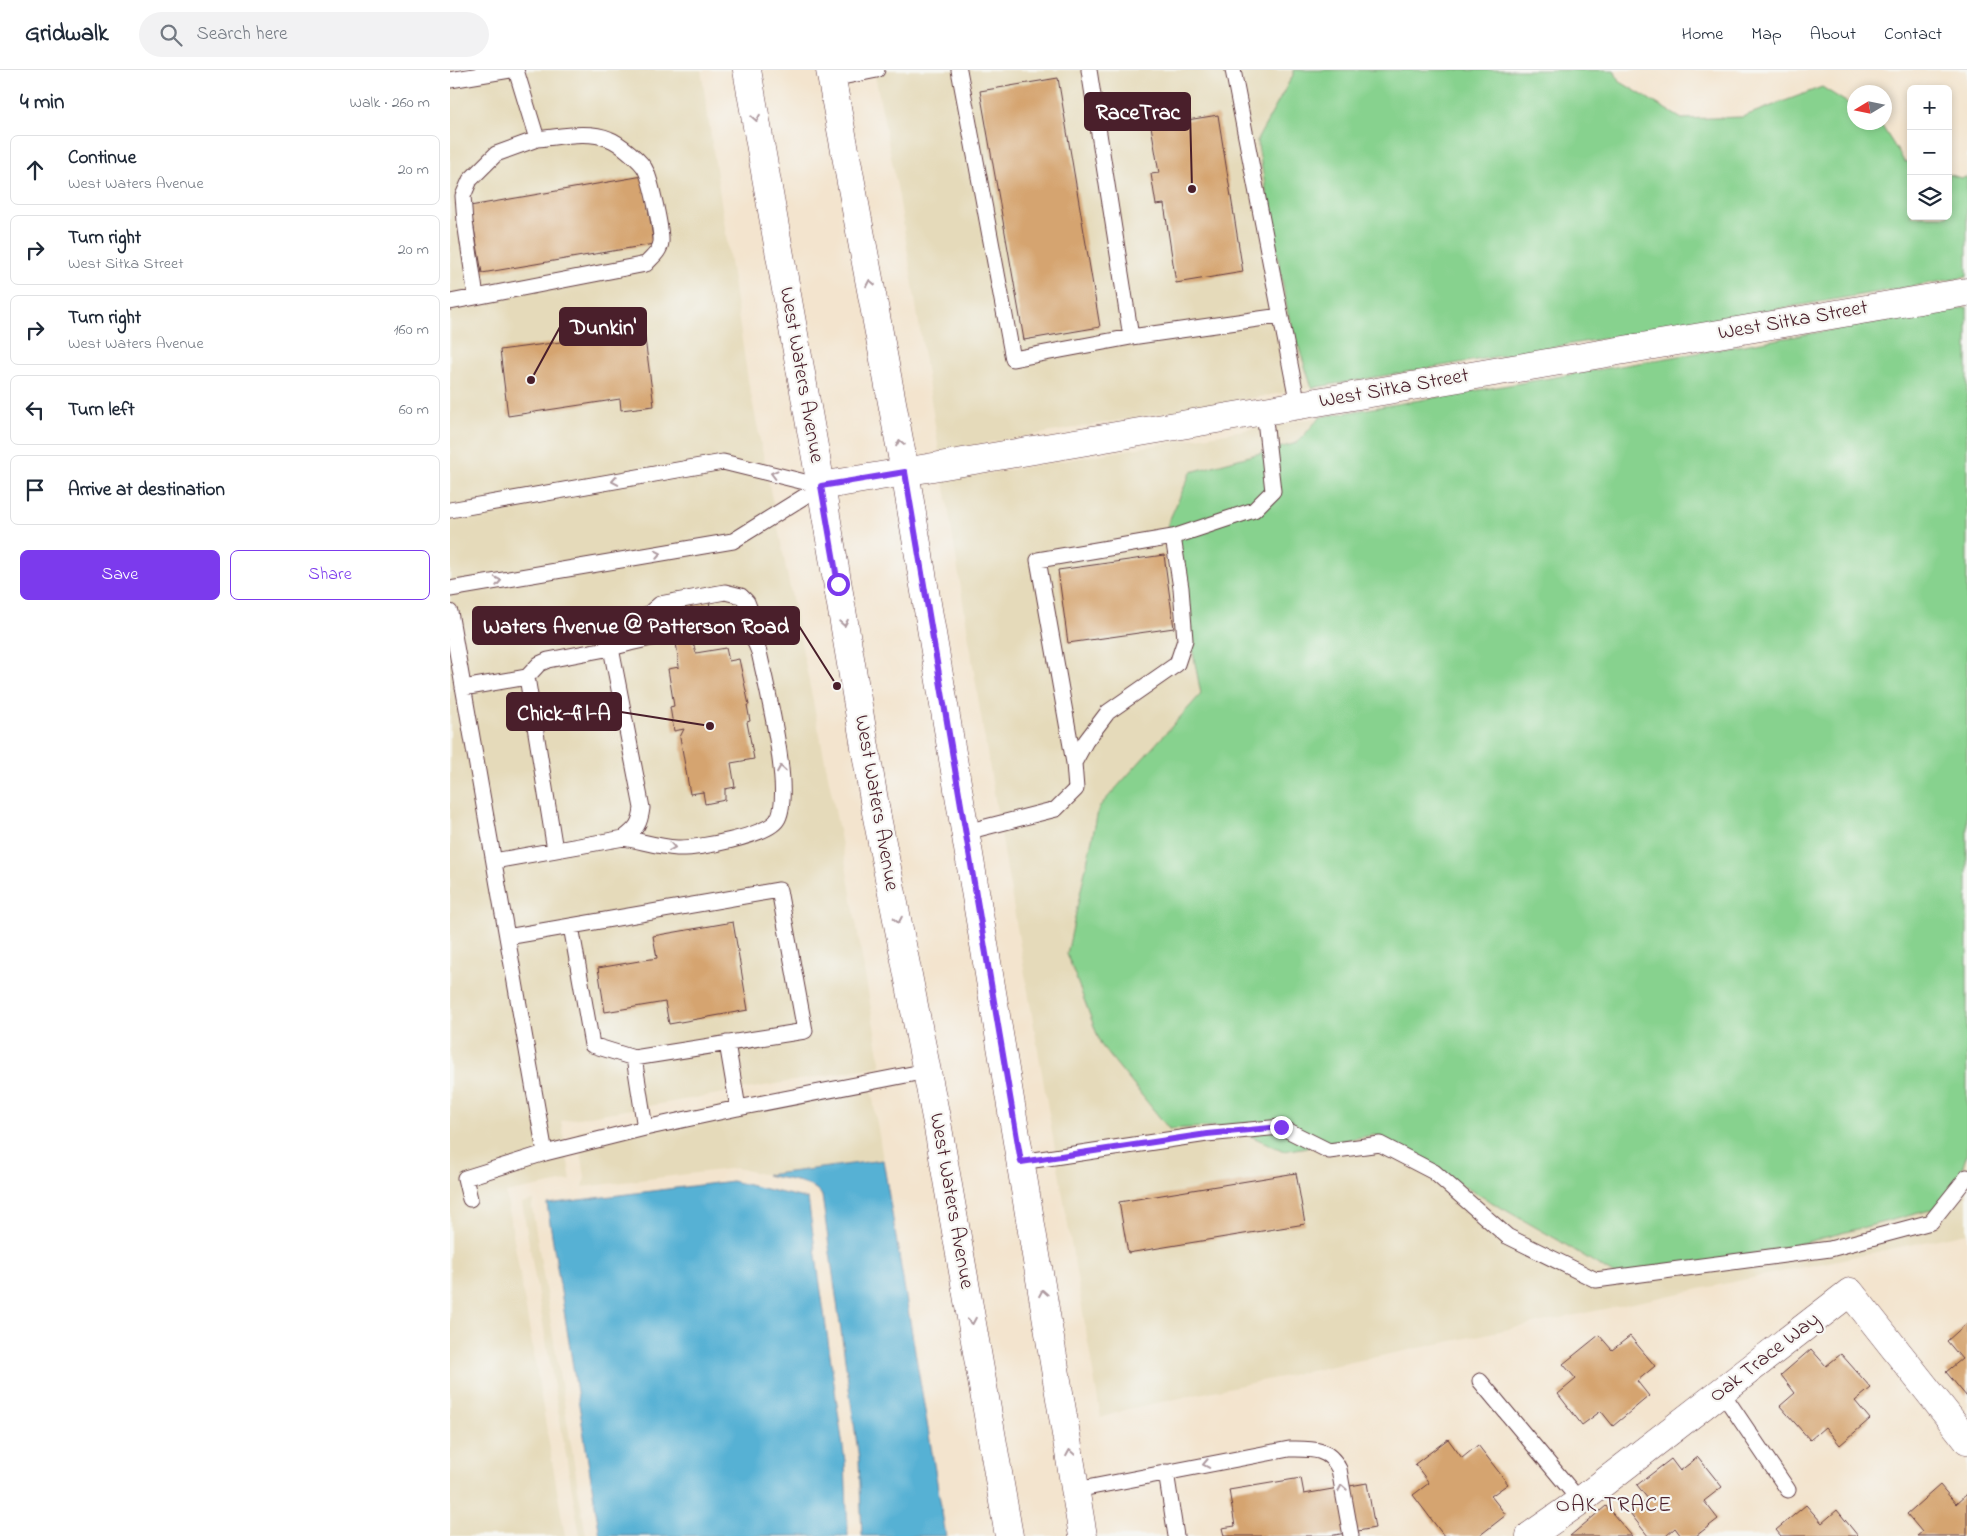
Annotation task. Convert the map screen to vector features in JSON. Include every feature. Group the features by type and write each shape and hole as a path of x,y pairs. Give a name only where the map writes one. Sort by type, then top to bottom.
{"main road":[{"name":"West Waters Avenue","path":"747,70 821,486 876,812 928,1072 1009,1536"},
{"path":"831,74 905,472 1083,1536"},
{"name":"West Sitka Street","path":"821,486 1967,292"},
{"name":"Oak Trace Way","path":"1530,1536 1580,1501 1850,1292 1967,1440"}],"lane":[{"path":"450,80 481,73 510,70"},
{"path":"516,70 537,139"},
{"path":"831,74 877,70"},
{"path":"959,70 1013,359 1131,337 1280,316"},
{"path":"1089,70 1131,337"},
{"path":"1233,70 1298,405"},
{"path":"450,302 476,297 646,264 657,253 661,242 646,170 638,160 610,139 587,135 537,139 496,154 470,180 463,196 476,297"},
{"path":"966,832 1056,809 1076,789 1074,763 1038,560 1173,537 1254,510 1273,491 1264,411"},
{"path":"450,510 723,462 821,486"},
{"path":"450,589 733,541 821,486"},
{"path":"1074,763 1086,741 1108,712 1177,664 1185,640 1181,588 1173,537"},
{"path":"494,862 624,838 676,848 699,847 767,829 777,820 783,802 782,778 760,652 752,615 747,602 741,596 725,592 660,604 639,622 617,646"},
{"path":"450,612 546,1153"},
{"path":"463,688 527,678 539,664 548,660 718,626 739,626 752,635 760,652"},
{"path":"617,646 642,808 640,821 635,830 624,838"},
{"path":"527,678 556,850"},
{"path":"508,938 571,926 779,890 805,1031 634,1058 592,1045 571,926"},
{"path":"727,1043 738,1108"},
{"path":"634,1058 645,1128"},
{"path":"470,1198 466,1178 546,1153 645,1128 738,1108 928,1072"},
{"path":"1021,1162 1207,1134 1281,1127 1329,1151 1380,1144 1434,1172 1507,1236 1596,1280 1830,1249 1931,1222 1967,1177"},
{"path":"1480,1381 1580,1501"},
{"path":"1722,1391 1788,1490"},
{"path":"1076,1490 1289,1449 1322,1451 1335,1459 1339,1469 1351,1536"},
{"path":"1166,1472 1176,1536"}],"shaded area":[{"path":"450,70 701,70 748,380 845,860 881,1066 561,1121 571,1180 506,1193 565,1536 450,1536"},
{"path":"874,70 1293,70 1288,314 1312,388 939,451 899,197"},
{"path":"1320,417 1297,443 1191,472 1168,523 1201,694 1099,807 1067,954 1101,1045 1228,1126 1284,1151 1374,1135 1558,1240 1626,1282 1950,1205 1967,1154 1967,1233 1128,1409 1101,1418 983,729 944,481"},
{"path":"870,1081 883,1160 766,1175 736,1168 583,1187 585,1177 578,1131"},
{"path":"533,1200 532,1207 586,1536 580,1536 522,1203"}],"green space":[{"path":"1293,70 1614,70 1619,81 1682,119 1742,117 1822,87 1847,103 1847,130 1884,130 1904,161 1907,162 1907,220 1952,220 1952,175 1961,178 1967,177 1967,277 1312,388 1288,314 1257,140 1293,75"},
{"path":"1967,307 1967,1154 1950,1205 1803,1243 1626,1282 1558,1240 1374,1135 1284,1151 1228,1126 1169,1129 1101,1045 1067,954 1099,807 1201,694 1168,523 1191,472 1297,443 1320,417"}],"water":[{"path":"883,1160 946,1536 862,1536 859,1459 822,1196 813,1187 805,1184 766,1175"},
{"path":"732,1181 808,1199 845,1461 848,1536 600,1536 547,1204"}],"building":[{"path":"1058,78 1100,327 1024,340 980,91"},
{"path":"1218,115 1243,272 1176,283 1164,204 1156,205 1151,174 1159,173 1151,126"},
{"path":"643,176 654,244 482,273 470,206"},
{"path":"644,331 654,406 621,410 620,399 508,416 500,350"},
{"path":"1164,555 1174,628 1068,643 1058,570"},
{"path":"709,602 711,615 688,620 693,646 696,653 726,648 729,661 739,659 749,705 747,705 750,721 747,722 754,759 731,763 735,787 725,789 725,800 705,804 703,792 690,794 680,737 684,729 674,731 670,707 674,706 668,669 679,667 669,607"},
{"path":"733,922 748,1010 669,1024 665,1002 605,1012 598,968 657,958 653,936"},
{"path":"1296,1173 1305,1224 1128,1253 1119,1202"},
{"path":"1967,1323 1967,1397 1946,1372 1962,1359 1947,1341"},
{"path":"1599,1335 1612,1350 1630,1336 1655,1366 1637,1381 1649,1396 1613,1426 1601,1411 1582,1425 1558,1394 1576,1379 1563,1364"},
{"path":"1811,1349 1826,1366 1841,1354 1871,1388 1855,1401 1870,1419 1840,1445 1825,1427 1810,1440 1780,1406 1795,1393 1781,1375"},
{"path":"1448,1439 1462,1458 1478,1445 1508,1484 1491,1496 1506,1515 1479,1536 1444,1536 1413,1495 1429,1483 1415,1464"},
{"path":"1698,1457 1722,1487 1704,1501 1718,1519 1696,1536 1681,1536 1675,1528 1666,1536 1648,1536 1630,1513 1648,1499 1637,1485 1671,1459 1680,1471"},
{"path":"1301,1478 1304,1494 1367,1483 1375,1528 1329,1536 1224,1536 1222,1528 1235,1526 1229,1490"},
{"path":"1940,1485 1956,1504 1967,1494 1967,1536 1917,1536 1922,1532 1907,1514"},
{"path":"1806,1505 1822,1523 1837,1510 1858,1536 1781,1536 1776,1530"},
{"path":"1606,1506 1632,1536 1570,1536"}],"place":[{"name":"RaceTrac","path":"1192,189"},
{"name":"Dunkin'","path":"531,380"},
{"name":"Waters Avenue @ Patterson Road","path":"837,686"},
{"name":"Chick-fil-A","path":"710,726"}],"district":[{"name":"OAK TRACE","path":"1614,1506"}],"route":[{"path":"838,584 821,486 905,472 1021,1162 1207,1134 1281,1127"}]}
